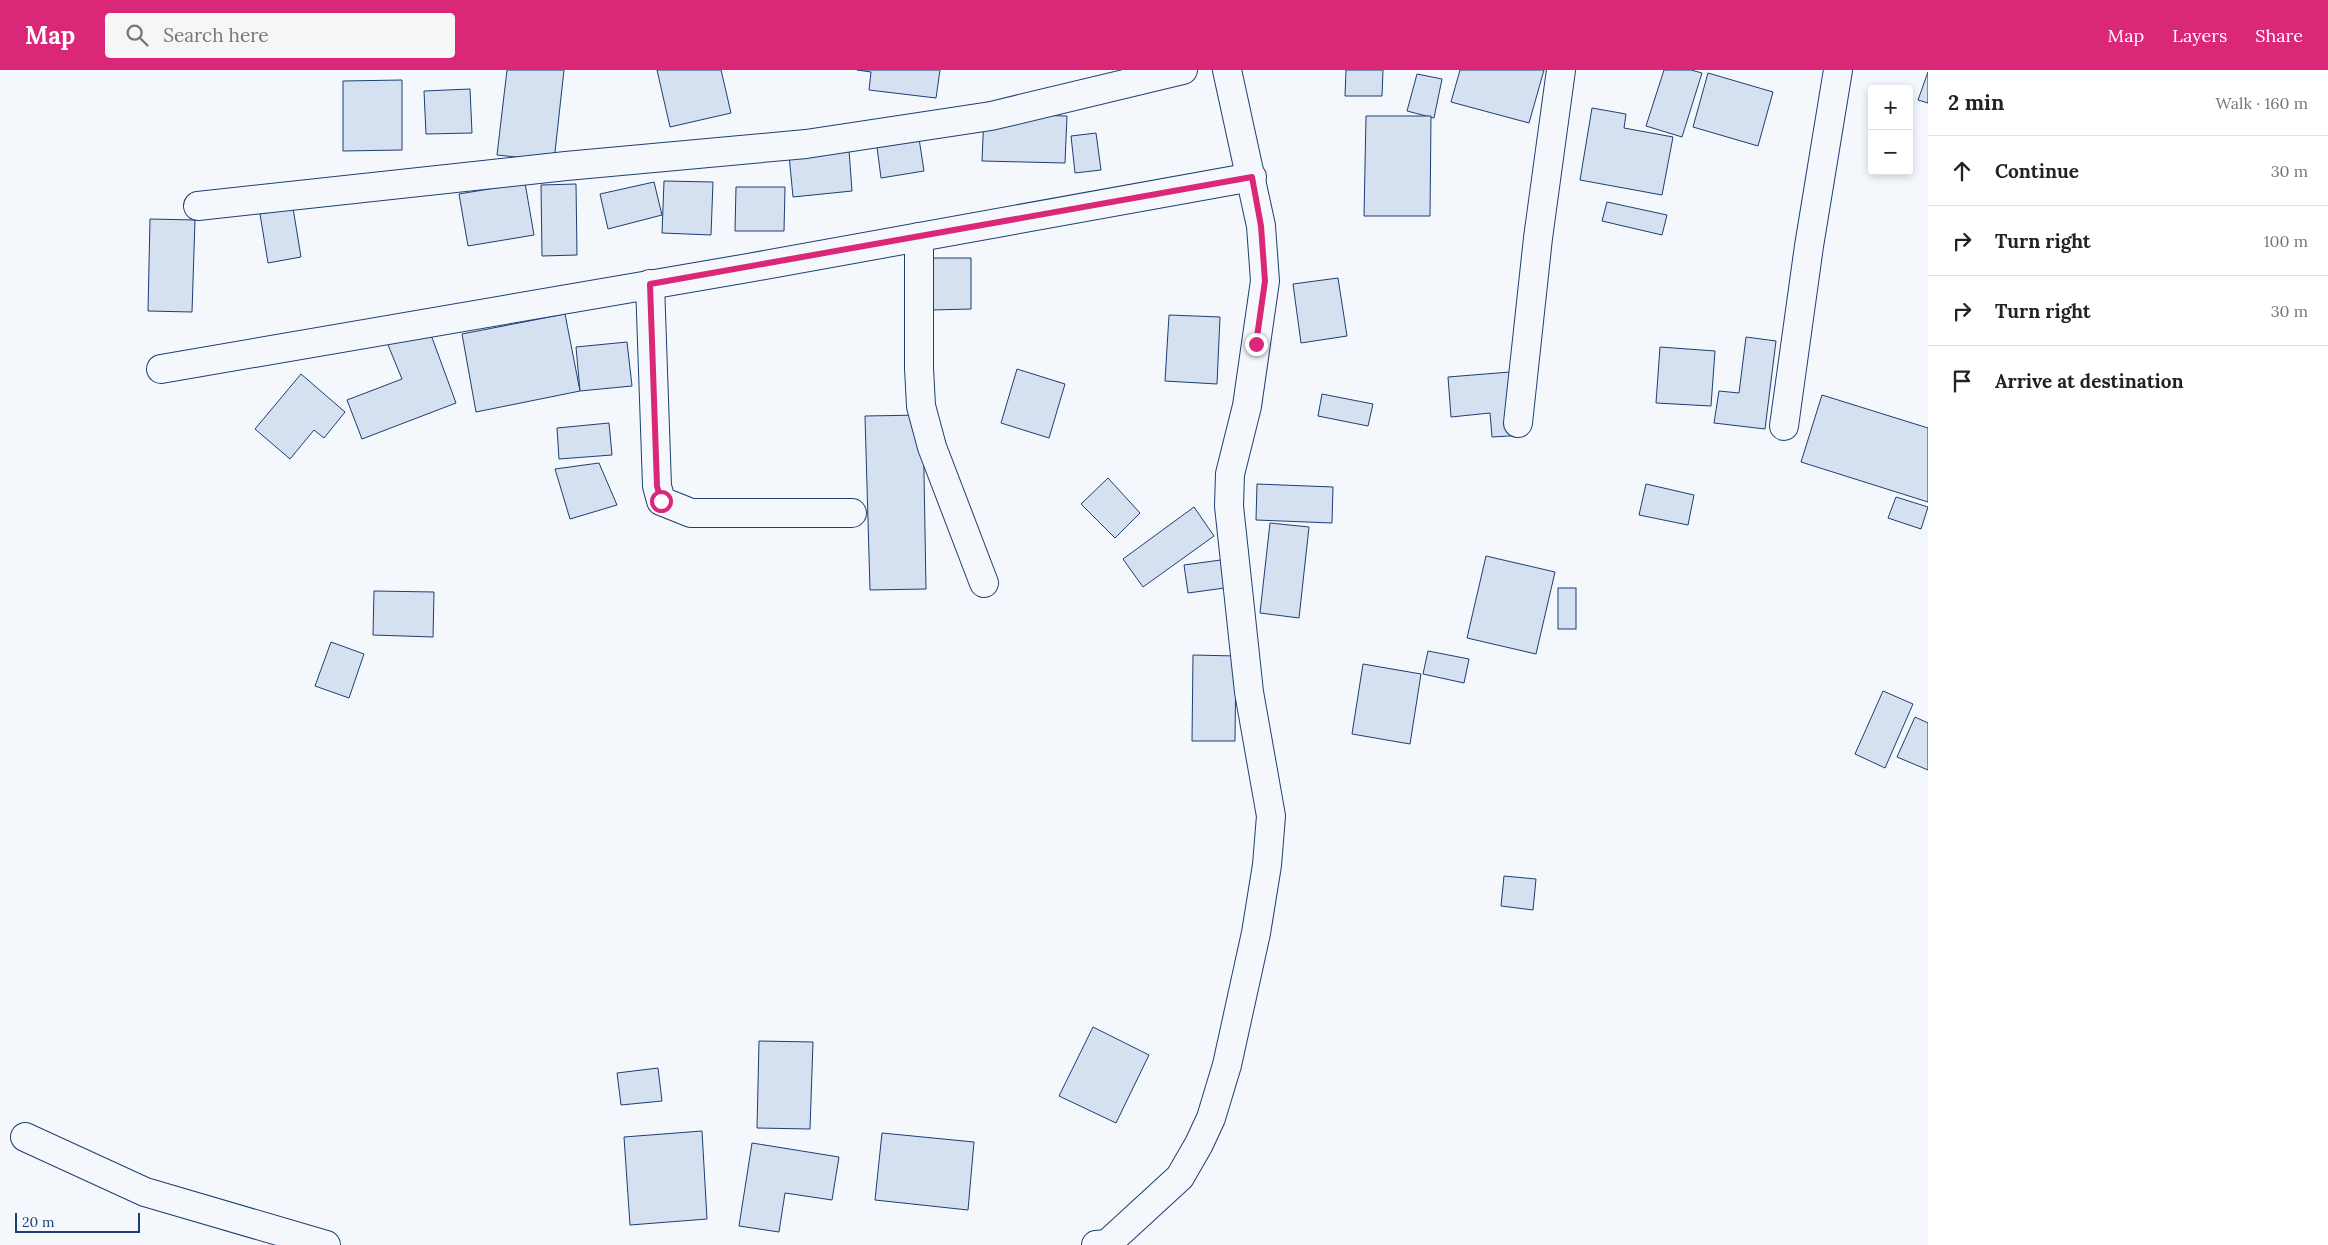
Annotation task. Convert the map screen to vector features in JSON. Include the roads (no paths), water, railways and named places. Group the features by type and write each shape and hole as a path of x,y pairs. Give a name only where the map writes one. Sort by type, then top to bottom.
{"street":[{"path":"198,206 576,165 806,144 991,116 1183,70"},
{"path":"1096,1245 1107,1245 1180,1177 1211,1118 1227,1065 1256,934 1267,865 1271,816 1249,692 1229,506 1230,474 1247,406 1265,281 1261,226 1252,177 1239,130 1227,70"},
{"path":"1518,424 1538,238 1561,70"},
{"path":"1784,426 1809,246 1838,70"},
{"path":"161,369 920,237 1252,177"},
{"path":"920,237 919,368 922,406 932,447 984,583"},
{"path":"650,284 657,486 661,501 691,513 852,512"},
{"path":"25,1137 145,1192 326,1245"}]}
